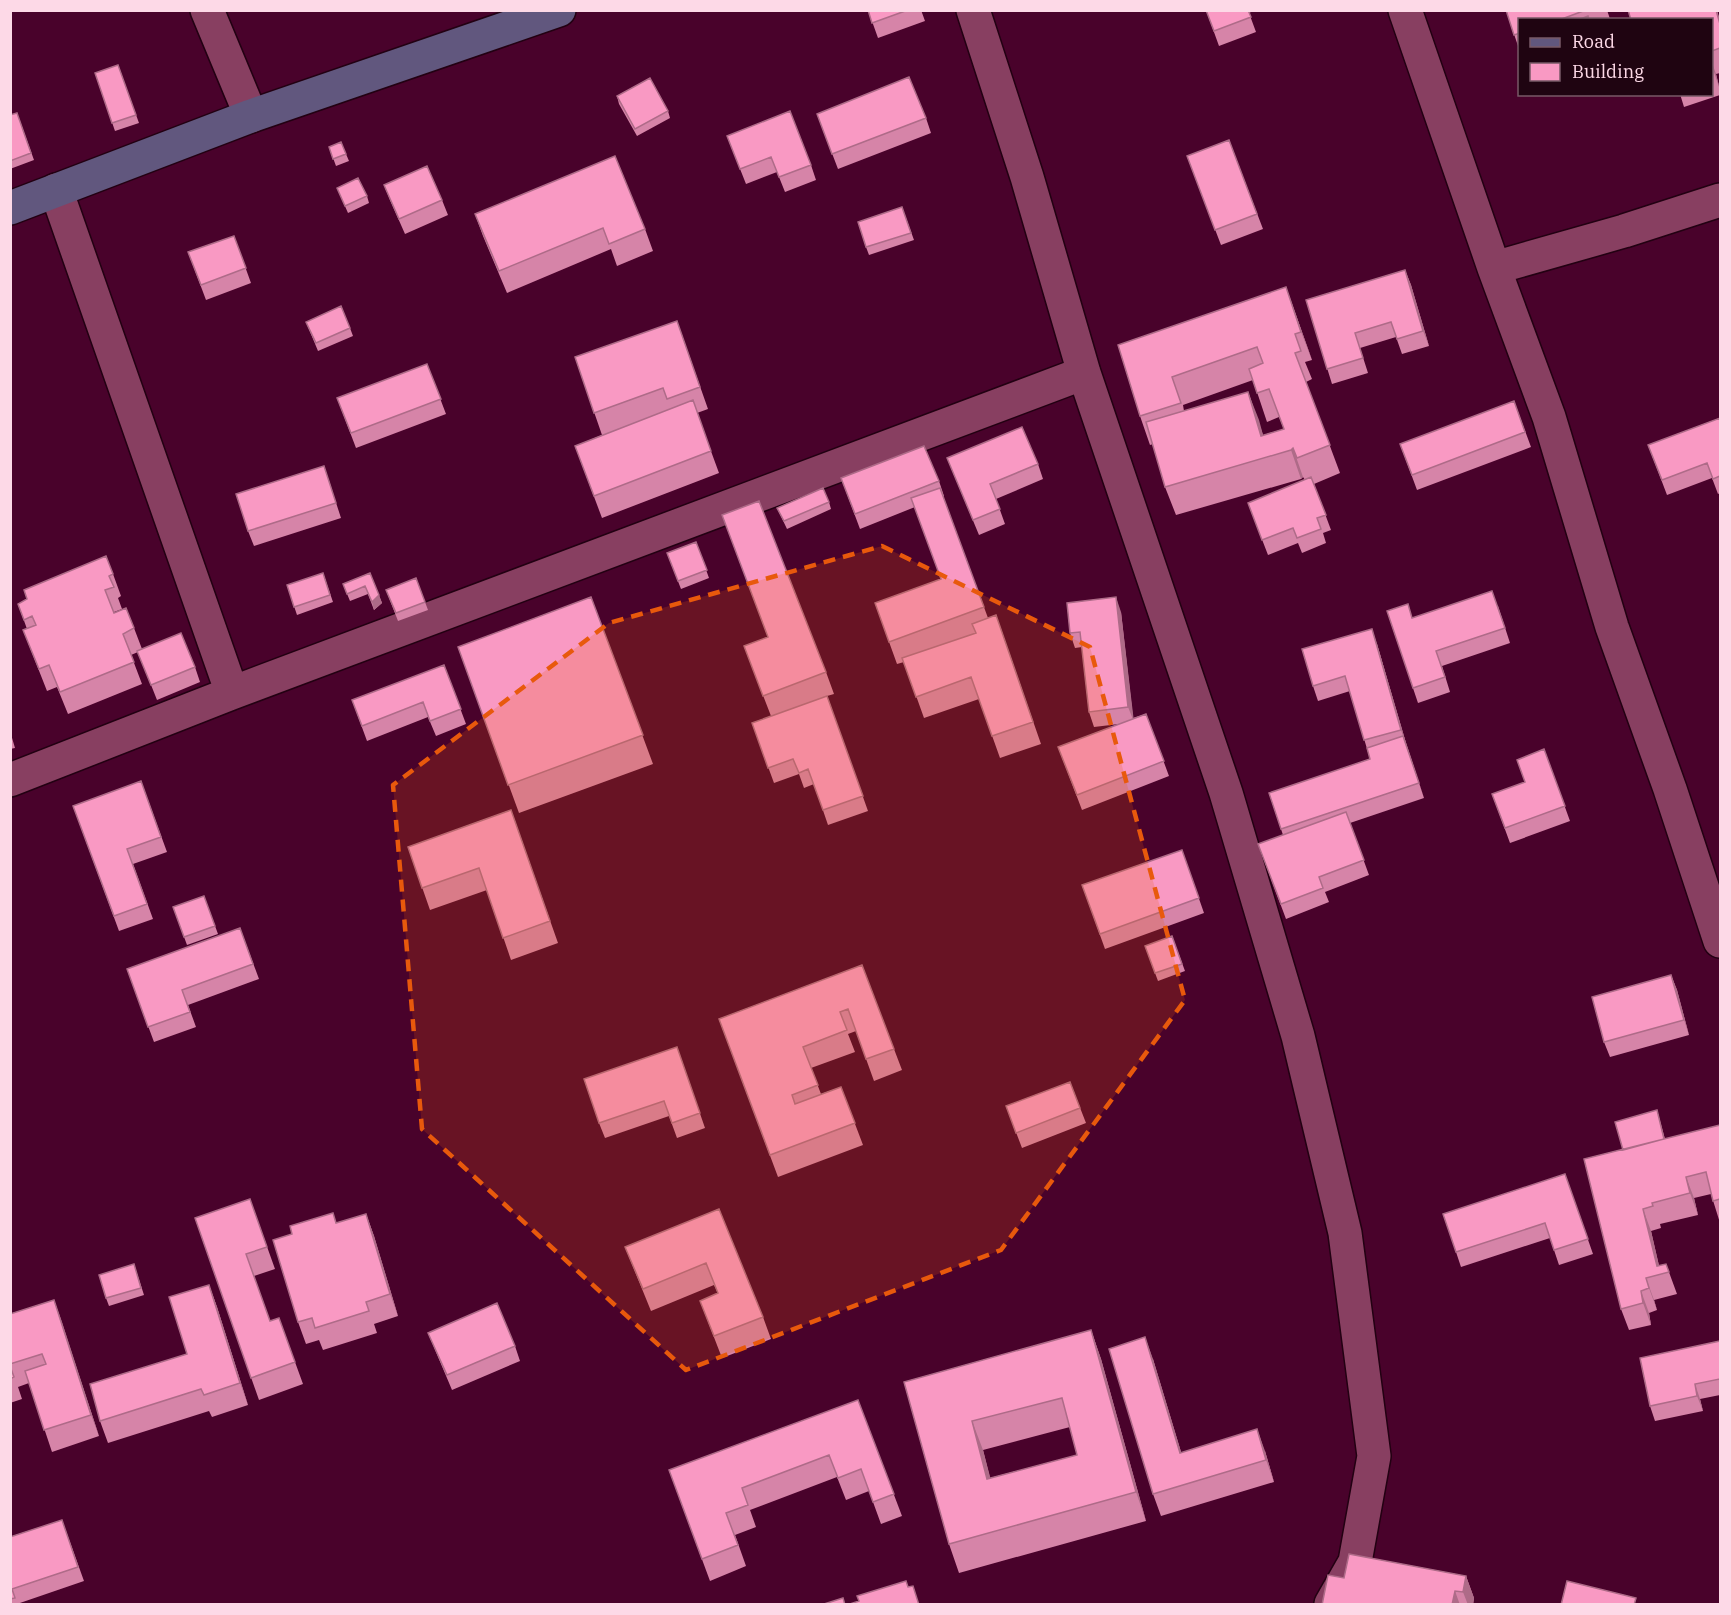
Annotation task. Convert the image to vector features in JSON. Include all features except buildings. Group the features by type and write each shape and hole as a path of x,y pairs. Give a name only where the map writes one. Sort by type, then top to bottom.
{"main road":[{"path":"10,207 251,116 559,10"}],"street":[{"path":"207,10 251,116"},
{"path":"973,10 1027,177 1084,373 1226,792 1298,1036 1345,1233 1374,1456 1355,1562 1331,1605"},
{"path":"1405,10 1494,268 1549,417 1612,627 1670,789 1720,941"},
{"path":"56,190 232,693"},
{"path":"1494,268 1624,231 1720,200"},
{"path":"10,780 232,693 1084,373"}],"highlighted area":[{"path":"882,546 1090,647 1185,1000 1001,1250 686,1370 422,1129 393,785 609,623"}]}
